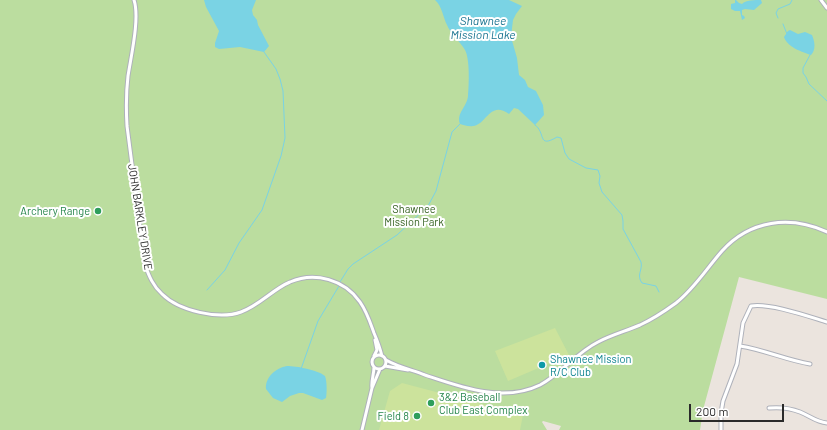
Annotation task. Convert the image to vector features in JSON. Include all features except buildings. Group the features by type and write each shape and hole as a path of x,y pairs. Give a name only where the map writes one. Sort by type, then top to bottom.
{"street":[{"name":"JOHN BARKLEY DRIVE","path":"134,0 136,14 127,89 127,126 145,266 156,288 162,295 177,305 205,313 224,315 247,310 290,282 305,278 322,278 339,284 357,298 365,311 382,356"},
{"path":"821,0 827,8"},
{"path":"374,357 382,356 386,360 410,370 447,382 487,392 513,393 530,389 545,381 589,347 609,336 640,324 678,302 722,251 742,234 765,224 785,222 802,223 827,232"},
{"path":"721,430 720,413 723,401 737,364 743,324 752,306 759,305 770,307 827,322"},
{"path":"372,388 374,366 372,363 377,350 374,335"},
{"path":"740,346 762,350 794,361 810,364"},
{"path":"385,366 386,360"},
{"path":"374,366 380,369"},
{"path":"362,430 372,388 380,369 385,366 410,370"},
{"path":"769,408 790,409 800,412 815,420 827,423"}],"green space":[{"name":"Shawnee Mission Park","path":"0,0 827,0 827,299 739,277 703,410 700,430 559,430 561,426 543,421 542,422 547,430 0,430"},
{"path":"555,328 569,355 508,381 495,351"},
{"name":"3&2 Baseball Club East Complex","path":"402,383 523,415 520,430 379,430 390,391"}],"water":[{"path":"204,0 256,0 252,10 253,15 257,20 269,46 264,52 240,47 219,49 215,47 219,31 206,7"},
{"name":"Shawnee Mission Lake","path":"435,0 509,0 522,6 513,20 511,37 517,58 519,75 525,80 528,87 536,91 543,105 544,115 535,125 518,109 514,108 509,114 503,110 493,111 478,124 473,126 460,124 459,117 468,96 469,79 467,54 449,29 441,8"},
{"path":"735,0 742,4 748,1 756,0 761,0 762,3 754,10 742,10 742,15 745,18 742,20 740,11 731,9 731,4 735,3"},
{"path":"790,30 798,34 805,32 812,35 814,40 814,51 811,55 795,49 788,44 784,37"},
{"path":"287,366 312,370 325,376 327,387 326,398 322,400 299,393 290,396 282,402 273,398 266,389 267,381 275,371"}],"waterway":[{"path":"778,18 776,13 778,9 790,4 792,0"},
{"path":"783,24 787,34"},
{"path":"207,290 225,270 239,243 262,210 281,156 285,138 283,91 276,69 264,52"},
{"path":"810,55 803,68 803,73 809,84 827,101"},
{"path":"340,282 353,264 397,235 428,206 436,191 452,132 460,124"},
{"path":"535,125 544,140 547,141 557,137 561,138 565,153 569,159 586,168 598,170 600,176 599,183 602,192 622,215 623,229 641,262 640,280 642,283 656,286 659,292"},
{"path":"301,369 318,321 339,286"}],"place":[{"name":"Archery Range","path":"98,211"},
{"name":"Shawnee Mission R/C Club","path":"542,365"},
{"name":"3&2 Baseball Club East Complex","path":"431,403"},
{"name":"Field 8","path":"417,416"}]}
